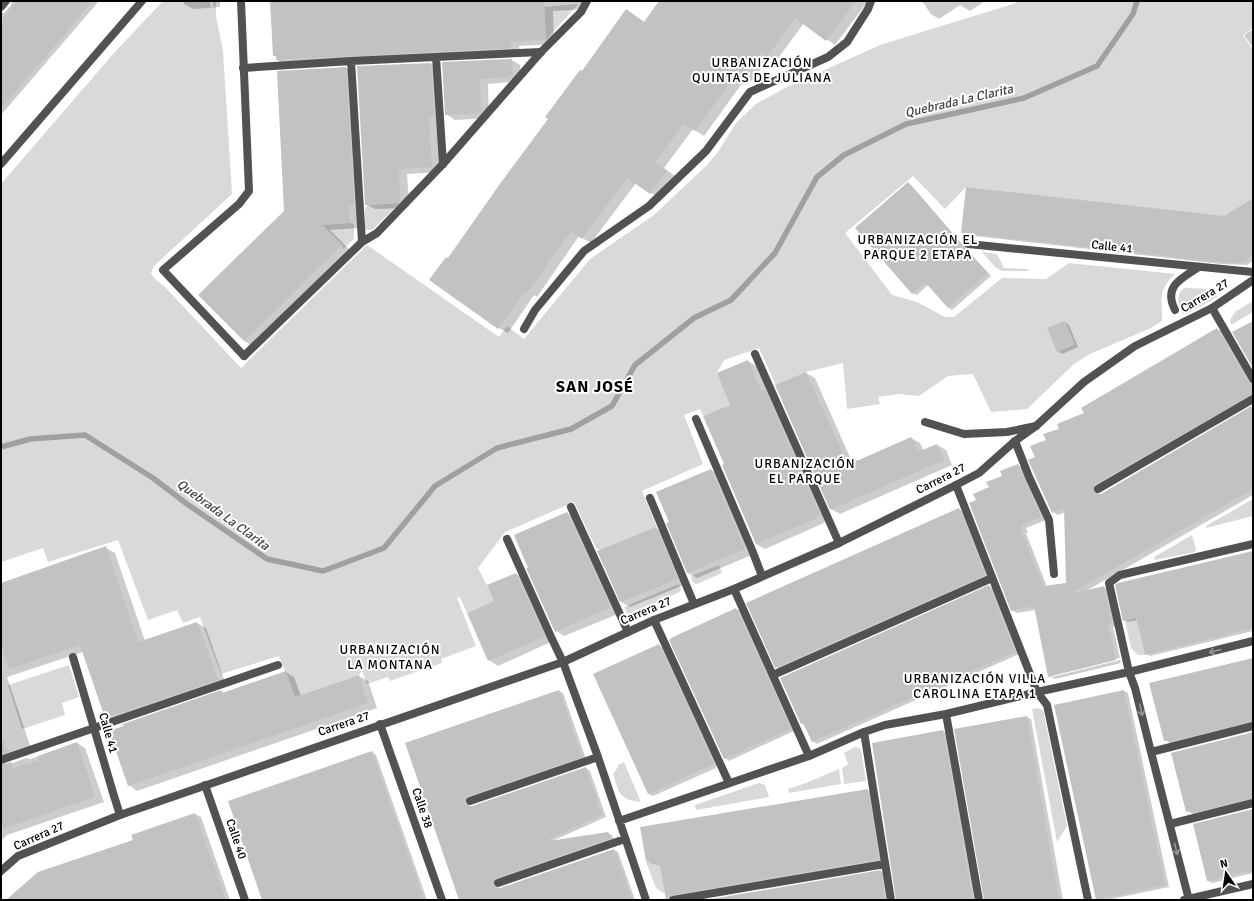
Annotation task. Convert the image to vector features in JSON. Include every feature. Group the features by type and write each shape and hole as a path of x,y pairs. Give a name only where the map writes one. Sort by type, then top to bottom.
{"street":[{"path":"1,7 6,1"},
{"path":"1,164 142,1"},
{"path":"241,1 249,191 239,204 163,270 244,356 362,242 378,232 443,164 541,52 581,12 587,1"},
{"path":"524,329 535,310 584,251 649,206 706,151 750,92 828,57 847,42 868,9 871,1"},
{"path":"243,68 541,52"},
{"path":"436,57 443,164"},
{"path":"351,61 362,242"},
{"name":"Calle 41","path":"968,244 1253,272"},
{"path":"1175,310 1172,303 1171,294 1175,285 1198,267"},
{"name":"Carrera 27","path":"1,870 18,856 120,815 563,662 654,620 734,589 839,543 979,473 1036,426 1084,382 1136,346 1212,308 1253,280"},
{"path":"1212,308 1253,379"},
{"path":"755,354 839,543"},
{"path":"1098,488 1253,399"},
{"path":"696,419 762,576"},
{"path":"925,422 964,434 1007,432 1036,426"},
{"path":"1016,441 1029,477 1049,520 1054,574"},
{"path":"956,485 1037,692 1048,705 1088,900"},
{"path":"650,498 694,604"},
{"path":"571,507 628,632"},
{"path":"507,539 550,638 563,662 598,757 646,900"},
{"path":"1253,544 1120,575 1109,583 1129,672 1136,688 1170,824 1187,900 1253,884"},
{"path":"773,675 992,578"},
{"path":"734,589 809,756"},
{"path":"654,620 729,783"},
{"path":"619,821 809,756 864,732 885,725 946,714 1129,672 1253,641"},
{"name":"Calle 41","path":"73,657 120,815"},
{"path":"1,760 278,665"},
{"path":"946,714 979,900"},
{"name":"Calle 38","path":"380,724 442,900"},
{"path":"1151,752 1253,726"},
{"path":"864,732 891,900"},
{"path":"470,801 598,757"},
{"name":"Calle 40","path":"205,785 245,900"},
{"path":"1170,824 1253,803"},
{"path":"498,883 625,839"},
{"path":"673,900 885,864"}],"shaded area":[{"path":"163,1 216,1 216,16 223,51 232,194 154,266 151,273 155,279 165,287 241,368 367,245 499,337 507,326 524,339 590,259 654,215 707,165 718,152 736,123 756,104 785,88 880,45 1016,3 1017,1 1253,1 1253,28 1243,35 1253,50 1253,198 1234,210 1227,217 966,187 945,209 913,176 845,233 892,295 917,302 945,317 954,317 1002,278 1046,279 1069,263 1175,274 1165,286 1163,291 1162,321 1151,328 1090,354 1074,364 1027,409 991,412 973,374 948,376 919,396 899,394 878,397 880,404 847,409 843,363 806,372 776,385 759,348 724,360 717,373 731,405 703,416 700,409 684,415 703,464 642,491 657,527 600,550 596,548 574,502 505,532 478,568 495,601 467,613 460,597 457,598 476,646 441,659 442,663 390,681 388,677 367,684 362,671 359,675 295,697 279,656 221,674 200,617 183,623 177,610 148,620 118,540 48,562 43,548 1,562 1,184 114,53"},
{"path":"578,4 546,40 544,7"},
{"path":"400,203 372,230 367,230 365,228 365,208 368,205"},
{"path":"354,224 354,239 343,249 342,245 322,225"},
{"path":"982,252 997,254 1004,268 1029,269 1028,271 1002,271 995,267"},
{"path":"1184,288 1215,289 1217,290 1217,297 1187,314 1183,314 1178,300 1181,291"},
{"path":"1253,301 1253,312 1231,325 1230,320 1236,311"},
{"path":"1253,499 1253,516 1206,528 1206,526"},
{"path":"1192,535 1196,549 1195,552 1155,560 1154,557"},
{"path":"719,565 722,573 697,584 693,583 691,576"},
{"path":"679,584 681,589 680,592 632,613 627,613 624,607"},
{"path":"1136,618 1145,655 1138,655 1131,648 1125,621"},
{"path":"69,665 79,697 62,703 65,715 22,729 8,685"},
{"path":"1037,708 1043,710 1067,826 1057,842 1032,709"},
{"path":"855,747 860,748 861,750 866,781 844,784 842,768 848,764 844,753"},
{"path":"624,762 640,802 623,797 618,790 613,774 618,765"},
{"path":"839,769 841,784 789,793 788,789"},
{"path":"759,783 765,785 769,797 696,810 695,805"},
{"path":"660,860 665,894 656,888 646,862"}],"building":[{"path":"17,1 93,1 1,109 1,20"},
{"path":"270,1 544,1 546,39 511,42 511,48 276,60 276,56 273,56"},
{"path":"659,1 856,1 826,41 795,18 767,57 761,52 743,77 737,73 695,131 684,124 655,162 667,171 650,194 627,178 582,239 571,231 527,293 525,291 498,329 429,280 446,257 448,258 548,119 545,117 580,70 582,71 626,9 644,22"},
{"path":"512,59 512,77 480,79 480,113 445,115 442,62"},
{"path":"431,63 434,116 429,116 432,167 399,169 400,201 398,203 365,205 357,66"},
{"path":"346,67 354,206 349,206 350,223 322,225 342,245 244,341 198,295 284,211 277,71"},
{"path":"908,182 988,273 948,308 925,282 912,294 855,228"},
{"path":"966,187 1224,216 1253,198 1253,255 1243,263 1216,262 961,233"},
{"path":"1065,321 1075,345 1057,352 1047,328"},
{"path":"1253,321 1253,368 1232,332"},
{"path":"1217,328 1248,382 1253,384 1253,394 1095,484 1093,489 1096,494 1101,494 1253,405 1253,489 1070,594 1104,586 1112,623 1108,624 1116,660 1048,677 1034,606 1011,611 969,503 976,500 973,494 989,487 986,482 1002,476 1000,471 1018,464 1041,517 1021,525 1023,530 1021,530 1043,586 1066,583 1064,508 1052,513 1028,460 1035,457 1030,446 1046,440 1043,434 1059,429 1057,424 1084,413 1081,408"},
{"path":"748,360 761,391 765,390 820,514 815,517 816,518 756,544 703,416 730,405 717,373"},
{"path":"806,372 847,462 859,460 911,437 918,452 937,444 944,460 830,510 775,385"},
{"path":"711,469 745,549 687,573 666,523 669,522 656,492"},
{"path":"959,508 985,575 775,668 746,603"},
{"path":"567,512 610,606 609,608 555,632 526,568 528,568 514,535"},
{"path":"656,527 678,579 620,602 597,551"},
{"path":"106,546 138,642 197,622 218,680 105,718 80,645 9,669 1,645 1,583"},
{"path":"1253,551 1253,628 1145,655 1136,618 1123,621 1115,585 1118,583"},
{"path":"516,573 545,636 488,661 467,613 494,601 487,585"},
{"path":"989,585 1015,652 812,742 803,723 801,724 780,678"},
{"path":"736,608 791,729 724,759 669,640"},
{"path":"659,644 714,764 648,794 593,674"},
{"path":"1253,658 1253,721 1168,742 1168,740 1164,741 1149,683"},
{"path":"286,671 295,697 359,675 368,703 128,786 109,731 126,725 120,725 221,690 222,693"},
{"path":"559,690 582,757 468,796 465,803 472,806 586,767 602,815 549,839 549,841 608,832 611,838 496,878 493,884 495,887 500,888 614,849 632,900 459,900 405,743"},
{"path":"1124,690 1165,885 1096,900 1054,705"},
{"path":"1027,716 1059,900 984,900 954,729"},
{"path":"943,730 973,900 896,900 872,743"},
{"path":"1253,732 1253,798 1191,813 1190,811 1186,812 1171,753"},
{"path":"3,739 8,752 1,754 1,740"},
{"path":"77,742 95,797 1,829 1,765 11,762 13,768 39,760 38,756"},
{"path":"372,751 424,900 262,900 228,801"},
{"path":"868,789 879,859 672,895 669,896 668,900 666,900 660,865 646,861 640,827"},
{"path":"1253,809 1253,870 1207,881 1193,824"},
{"path":"195,813 226,900 6,900 38,872 133,840 131,835"},
{"path":"881,870 885,900 706,900"}],"waterway":[{"name":"Quebrada La Clarita","path":"1,447 30,439 85,435 153,478 187,504 267,559 323,571 384,548 435,486 497,448 571,429 612,406 635,365 694,318 731,300 775,253 817,177 844,155 906,124 1024,98 1097,66 1133,14 1137,1"}],"district":[{"name":"URBANIZACIÓN QUINTAS DE JULIANA","path":"762,70"},
{"name":"URBANIZACIÓN EL PARQUE 2 ETAPA","path":"918,248"},
{"name":"SAN JOSÉ","path":"595,387"},
{"name":"URBANIZACIÓN EL PARQUE","path":"805,472"},
{"name":"URBANIZACIÓN LA MONTANA","path":"390,658"},
{"name":"URBANIZACIÓN VILLA CAROLINA ETAPA 1","path":"975,686"}]}
